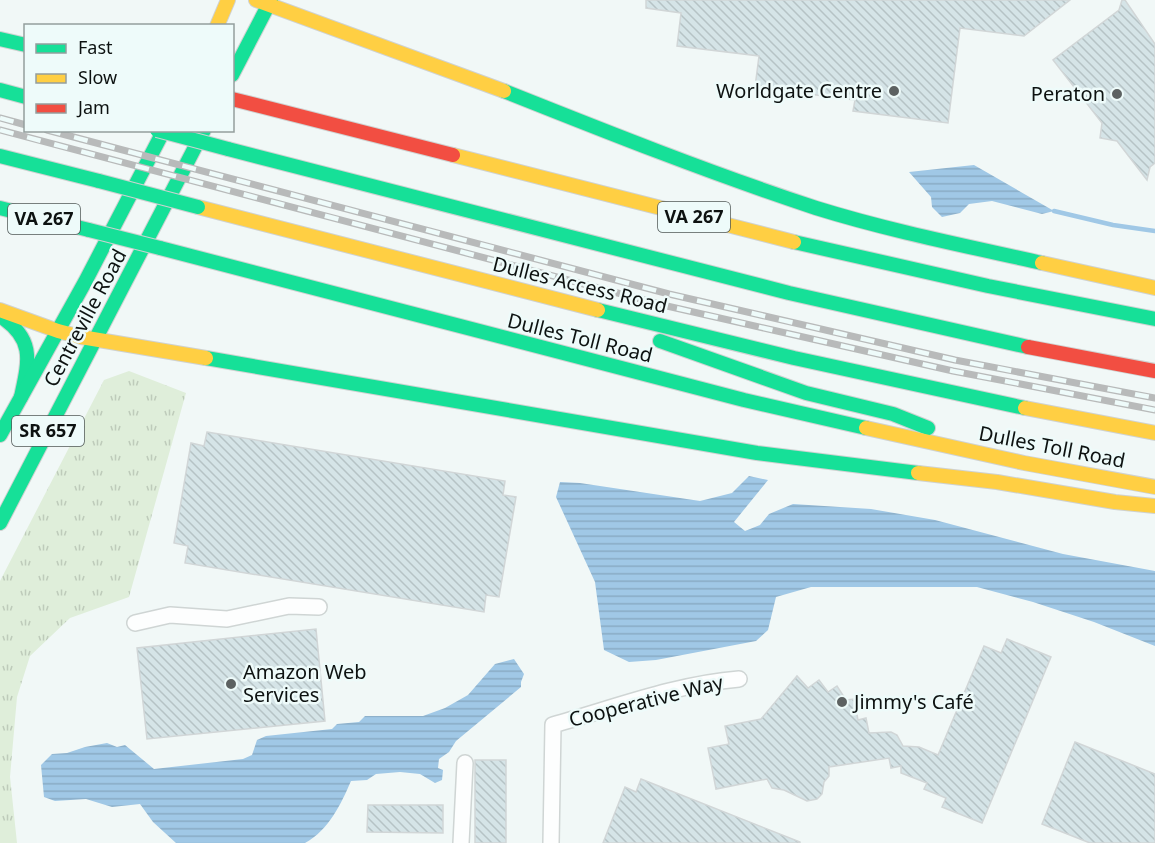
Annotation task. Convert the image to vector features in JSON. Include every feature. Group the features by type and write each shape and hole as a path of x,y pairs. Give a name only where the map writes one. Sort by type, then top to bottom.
{"main road":[{"path":"218,24 228,0"},
{"path":"234,71 266,1 683,161 817,208 910,234 1155,288"},
{"path":"317,6 353,36"},
{"path":"0,39 24,45"},
{"path":"0,90 24,96"},
{"name":"VA 267","path":"234,99 833,251 988,286 1155,319"},
{"name":"Centreville Road","path":"0,435 58,331 163,132"},
{"path":"165,132 834,305 1011,344 1155,372"},
{"name":"Centreville Road","path":"0,523 203,132"},
{"name":"Dulles Access Road","path":"0,156 814,363 970,398 1155,434"},
{"name":"Dulles Toll Road","path":"0,208 744,400 1024,463 1155,487"},
{"path":"465,276 566,314 648,337 806,393 893,414 1024,463"},
{"path":"0,310 58,331 95,339 787,458 997,482 1155,506"},
{"path":"0,316 17,327 27,346 28,363 21,397"}],"street":[{"path":"135,622 170,615 227,619 289,606 320,607"},
{"name":"Cooperative Way","path":"551,843 553,725 664,693 710,682 739,679"},
{"path":"461,843 465,763"}],"green space":[{"path":"129,371 186,393 129,597 70,618 30,656 17,697 10,777 17,843 0,843 0,581 104,380"}],"water":[{"path":"974,165 1054,211 1042,214 992,201 969,204 960,213 942,217 932,207 931,197 909,172"},
{"path":"749,476 768,480 734,522 745,531 760,525 769,514 793,504 871,509 935,520 1063,554 1155,571 1155,646 1094,622 977,587 811,587 776,597 768,630 756,641 656,660 629,662 604,650 595,582 556,497 560,482 700,501 732,493"},
{"path":"514,659 524,674 521,687 456,741 449,752 439,759 438,768 443,770 442,780 435,783 420,774 400,772 376,774 367,780 351,781 327,824 305,843 176,843 153,822 140,804 112,807 86,799 55,801 44,797 41,765 52,754 67,753 107,743 117,747 125,745 154,769 243,759 252,755 257,740 266,736 332,729 337,724 359,722 365,716 423,716 445,708 468,695 495,664"}],"building":[{"path":"646,0 1070,0 1024,36 960,28 948,123 853,111 855,100 755,87 759,56 677,46 681,13 646,8"},
{"name":"Peraton","path":"1122,0 1125,0 1155,44 1155,163 1150,167 1147,180 1117,141 1100,138 1102,123 1053,60 1119,10"},
{"path":"207,432 505,481 503,495 516,497 499,597 486,595 484,612 185,563 188,546 174,543 191,443 204,446"},
{"name":"Amazon Web Services","path":"316,629 325,721 147,739 137,648"},
{"path":"1007,639 1051,657 982,823 942,807 946,798 924,789 927,783 901,773 901,766 891,768 889,758 829,767 829,776 824,782 822,794 817,799 807,801 784,790 772,788 767,779 716,789 708,748 729,744 725,726 761,719 797,676 808,688 819,680 828,692 837,686 846,700 854,699 858,720 866,718 869,733 891,732 897,735 903,746 919,747 938,755 984,646 1001,653"},
{"path":"1075,742 1155,774 1155,843 1090,843 1042,824"},
{"path":"475,760 506,760 506,843 475,843"},
{"path":"641,779 800,843 603,843 625,787 636,792"},
{"path":"368,805 443,805 443,833 367,832"}],"waterway":[{"path":"1054,211 1113,225 1155,231"}],"railway":[{"path":"0,118 24,124"},
{"path":"0,130 667,306 953,371 1155,410"},
{"path":"55,132 669,294 955,360 1155,398"}],"traffic: fast":[{"path":"234,71 271,0"},
{"path":"0,39 24,45"},
{"path":"0,90 24,96"},
{"path":"504,91 620,137 816,208 900,231 1042,263"},
{"path":"0,435 85,282 163,132"},
{"path":"164,132 228,149"},
{"path":"0,523 203,132"},
{"path":"228,149 789,293 1028,347"},
{"path":"0,156 99,181"},
{"path":"99,181 198,207"},
{"path":"0,208 89,230"},
{"path":"89,230 160,248"},
{"path":"794,242 988,286 1155,319"},
{"path":"160,248 744,400 866,428"},
{"path":"598,310 794,358 1025,408"},
{"path":"0,316 19,333 27,351 21,397"},
{"path":"660,341 806,393 893,414 928,428"},
{"path":"206,358 757,453 918,473"}],"traffic: slow":[{"path":"218,24 228,0"},
{"path":"256,0 504,91"},
{"path":"453,155 794,242"},
{"path":"198,207 598,310"},
{"path":"1042,263 1155,288"},
{"path":"0,310 81,337 206,358"},
{"path":"1025,408 1155,433"},
{"path":"866,428 1024,463 1155,487"},
{"path":"918,473 997,482 1115,502 1155,506"}],"traffic: jam":[{"path":"234,100 453,155"},
{"path":"1028,347 1155,371"}],"place":[{"name":"Worldgate Centre","path":"894,91"},
{"name":"Peraton","path":"1117,94"},
{"name":"Amazon Web Services","path":"231,684"},
{"name":"Jimmy's Café","path":"842,702"}]}
